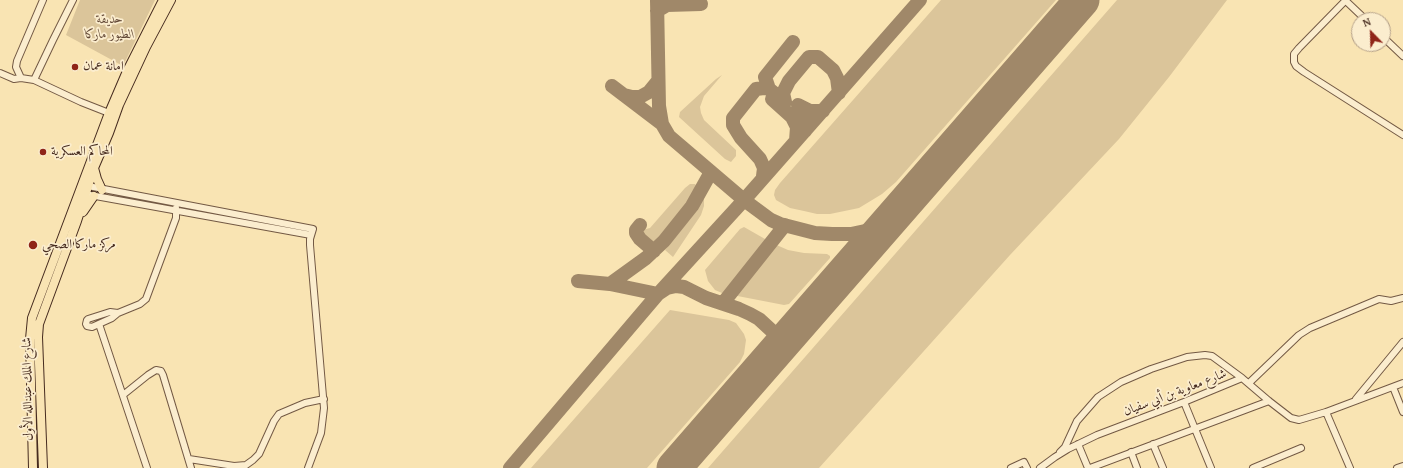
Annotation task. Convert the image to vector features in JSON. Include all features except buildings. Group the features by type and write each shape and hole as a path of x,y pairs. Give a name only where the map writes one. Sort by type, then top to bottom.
{"main road":[{"name":"شارع الملك عبدالله الأول","path":"43,468 38,337 39,324 77,221 109,113 127,71 163,0"},
{"name":"شارع الملك عبدالله الأول","path":"33,468 30,339 32,318 86,191 133,73 171,0"},
{"path":"94,168 102,190"}],"street":[{"path":"21,78 16,67 16,61 43,0"},
{"path":"34,80 52,40 73,0"},
{"path":"1358,12 1346,0 1298,48 1294,54 1294,62 1296,66 1304,72 1403,135"},
{"path":"1391,45 1403,56"},
{"path":"0,73 9,78 34,80 81,102 109,113"},
{"path":"86,191 102,190 181,204 312,232"},
{"path":"86,191 126,202 312,232"},
{"path":"126,202 128,195"},
{"path":"118,313 110,312 88,319 86,324 90,327 99,324 115,317 118,313 140,304 146,299 181,204"},
{"path":"308,468 321,433 324,416 324,399 310,245 312,232"},
{"path":"1249,383 1299,335 1310,328 1379,299 1391,301 1403,298"},
{"path":"99,324 147,468"},
{"path":"1356,400 1403,342"},
{"path":"1049,468 1055,457 1065,447 1076,421 1098,397 1121,382 1151,369 1187,357 1205,355 1212,356 1242,378"},
{"path":"123,395 148,374 156,370 161,371 191,468"},
{"name":"شارع معاوية بن أبي سفيان","path":"1040,468 1055,457 1078,444 1107,431 1242,378 1269,401 1291,418 1296,420 1302,420 1326,412 1403,383"},
{"path":"1393,387 1403,412"},
{"path":"189,459 234,466 246,465 254,460 259,454 274,420 279,414 300,405 324,399"},
{"path":"1078,444 1089,468 1269,401"},
{"path":"1184,402 1212,468"},
{"path":"1326,412 1350,468"},
{"path":"1153,444 1162,468"},
{"path":"1254,468 1301,448"},
{"path":"1131,452 1137,468"},
{"path":"1011,468 1024,462 1027,468"},
{"path":"1397,468 1403,466"}],"green space":[{"name":"حديقة الطيور ماركا","path":"80,0 155,0 123,66 66,35"},
{"path":"941,0 1056,0 896,182 882,194 859,208 830,214 817,214 790,208 776,200 774,195 775,190 780,183"},
{"path":"1117,0 1227,0 1169,77 1119,139 1010,255 819,468 708,468"},
{"path":"722,75 704,96 700,107 704,120 736,150 736,156 731,162 725,159 679,117 680,112"},
{"path":"690,184 695,184 700,191 697,201 677,230 660,247 642,233 646,229 650,228"},
{"path":"704,196 704,206 701,215 673,257 665,250 694,212"},
{"path":"744,227 772,243 788,250 804,253 827,254 830,258 789,304 784,305 722,293 715,290 708,281 705,270 740,229"},
{"path":"670,310 729,320 736,323 744,334 746,340 744,354 740,362 647,468 531,468"}],"taxiway":[{"path":"657,0 659,106 662,124 669,136 744,200 771,220 780,224 815,233 832,234 851,234 884,227"},
{"path":"510,468 658,294 744,200 920,0"},
{"path":"657,11 667,5 701,4"},
{"path":"769,89 765,77 793,42"},
{"path":"763,176 764,168 760,159 741,138 733,125 733,118 756,89 769,89 785,102 783,93 789,81 809,57 818,57 833,70 837,78 839,93"},
{"path":"624,95 640,97 649,92 658,81"},
{"path":"612,86 662,124"},
{"path":"772,99 792,117 797,127 796,141"},
{"path":"805,131 805,115 798,105 810,111 823,111"},
{"path":"610,284 646,258 664,241 692,206 711,172"},
{"path":"640,225 636,230 636,233 640,239 654,251"},
{"path":"723,303 785,225"},
{"path":"578,281 610,284 658,294 667,288 676,286 684,287 706,298 750,314 759,319 784,342"}],"runway":[{"path":"674,468 1082,0"}],"place":[{"name":"امانة عمان","path":"75,67"},
{"name":"المحاكم العسكرية","path":"43,152"},
{"name":"مركز ماركا الصحي","path":"33,245"}]}
